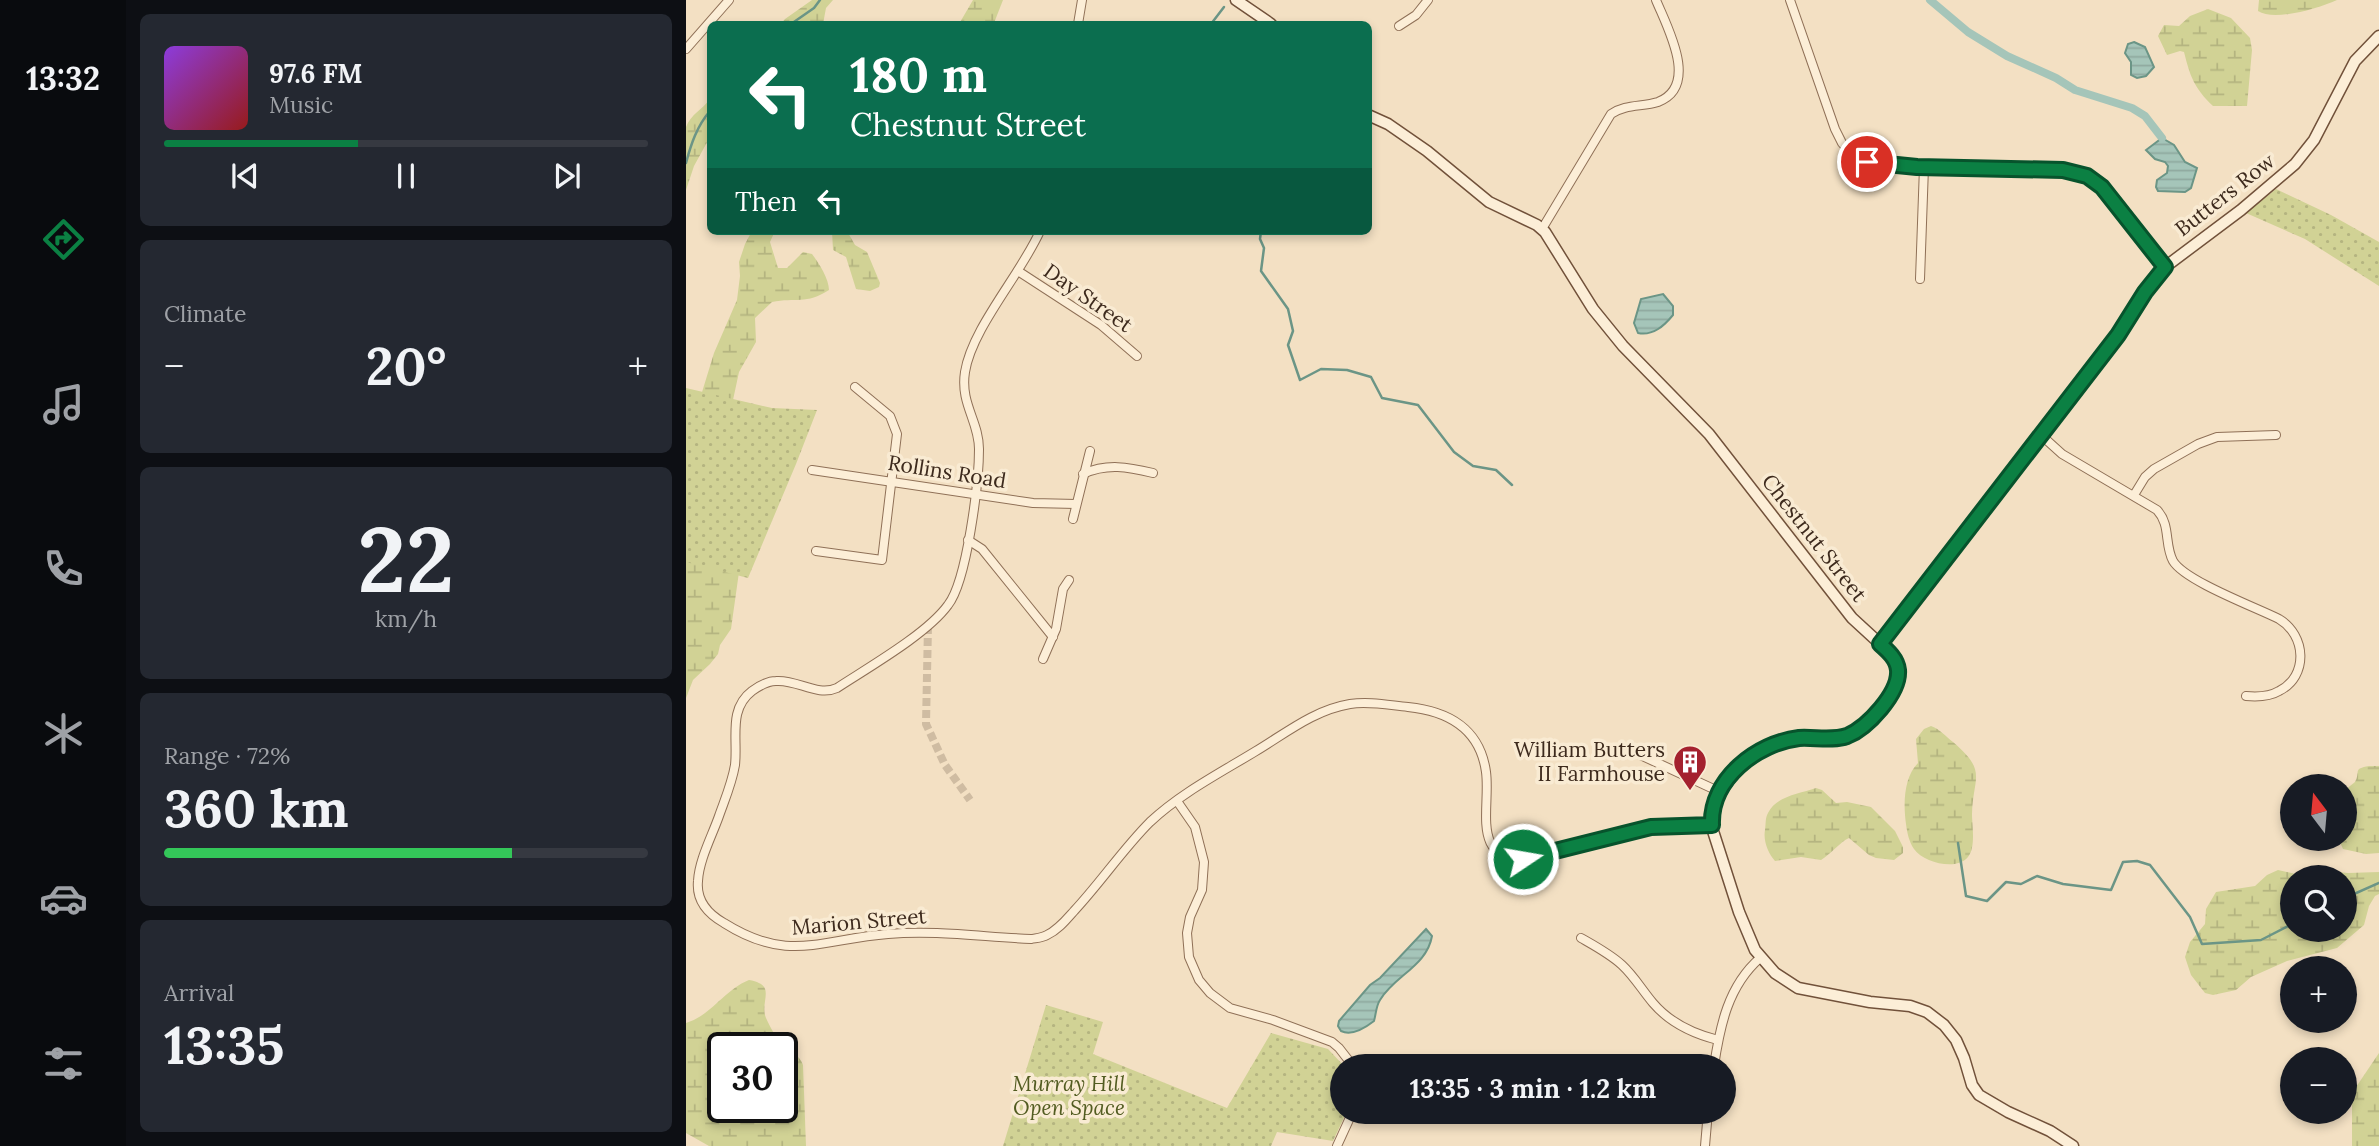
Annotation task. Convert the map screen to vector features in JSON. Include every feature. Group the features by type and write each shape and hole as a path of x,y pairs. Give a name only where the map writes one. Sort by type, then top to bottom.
{"street":[{"path":"711,21 729,0"},
{"path":"1078,21 1082,0"},
{"path":"1236,0 1267,21"},
{"path":"1399,26 1417,14 1428,0"},
{"path":"1542,229 1608,117 1624,107 1657,102 1676,85 1678,61 1656,0"},
{"path":"1790,0 1835,129 1854,156 1867,162 1924,167 2063,170 2087,176 2102,187 2165,267"},
{"path":"686,49 707,25"},
{"name":"Butters Row","path":"1880,644 2118,335 2145,292 2165,267 2239,212 2295,164 2320,130 2355,61 2379,36"},
{"name":"Chestnut Street","path":"1372,117 1388,124 1427,151 1489,202 1542,229 1600,318 1709,434 1852,618 1895,660 1897,680 1891,695 1868,722 1846,736 1792,739 1762,748 1739,766 1720,792 1713,809 1712,825"},
{"path":"1920,279 1924,167"},
{"name":"Marion Street","path":"1038,235 977,338 965,372 964,396 978,439 975,493 968,540 954,597 928,626 832,691 776,680 759,686 742,701 735,721 736,755 733,777 701,867 698,894 704,907 717,919 752,938 780,947 810,947 898,933 953,933 1031,939 1046,935 1062,925 1150,822 1177,801"},
{"name":"Day Street","path":"1018,271 1101,325 1137,356"},
{"path":"816,551 882,560 897,442 895,427 887,413 855,387"},
{"path":"2041,435 2062,454 2153,507 2163,518 2170,552 2182,572 2287,624 2296,636 2301,654 2299,669 2294,679 2273,694 2246,696"},
{"path":"2134,495 2151,471 2198,444 2217,437 2276,435"},
{"path":"1073,519 1090,452"},
{"path":"1083,474 1096,468 1115,466 1153,473"},
{"name":"Rollins Road","path":"812,470 1033,503 1076,504"},
{"path":"968,540 982,549 1054,637"},
{"path":"1043,659 1054,637 1063,589 1069,580"},
{"path":"1344,1054 1332,1042 1273,1020 1230,1008 1210,993 1199,980 1189,957 1187,933 1193,909 1202,890 1204,862 1195,827 1177,801 1309,718 1341,706 1376,703 1437,712 1454,720 1471,736 1486,773 1485,820 1488,837 1496,850 1505,856 1517,859 1537,856 1651,827 1712,825 1738,912 1760,958 1775,973 1801,989 1870,1002 1910,1006 1927,1012 1956,1040 1972,1086 1979,1095 2074,1146"},
{"path":"1636,753 1720,792"},
{"path":"1581,938 1624,967 1666,1016 1689,1030 1718,1040"},
{"path":"1716,1054 1722,1021 1732,995 1746,973 1760,958"},
{"path":"1337,1146 1347,1124"},
{"path":"1704,1146 1707,1124"}],"green space":[{"path":"812,0 833,0 826,8 824,21 783,21"},
{"path":"973,0 1003,0 995,21 961,21"},
{"path":"2259,0 2337,0 2308,10 2275,15 2258,11"},
{"path":"2208,9 2231,18 2250,38 2252,50 2247,106 2213,106 2194,81 2184,52 2167,55 2158,36 2164,25 2179,26 2190,16"},
{"path":"707,102 707,142 694,166 686,190 686,127"},
{"path":"2276,189 2379,242 2379,286 2305,239 2246,213"},
{"path":"750,235 773,235 770,242 778,268 787,268 803,252 812,254 825,276 829,290 814,298 772,302 755,318 756,342 739,372 733,400 699,402 714,353 737,300 739,262"},
{"path":"832,235 849,235 855,245 867,252 880,283 879,287 870,291 856,289 846,257 833,250"},
{"path":"686,388 772,408 817,410 748,578 686,562"},
{"path":"686,486 739,572 731,629 720,645 718,654 693,680 686,698"},
{"path":"1931,726 1964,752 1975,768 1972,848 1968,857 1956,864 1941,864 1919,854 1912,846 1907,830 1905,799 1907,783 1918,763 1916,739 1924,729"},
{"path":"2379,766 2379,853 2352,851 2357,851 2357,776 2359,769"},
{"path":"1816,788 1836,803 1847,802 1871,807 1895,831 1903,853 1894,860 1876,858 1849,838 1821,860 1801,857 1775,861 1768,851 1765,838 1768,813 1782,799"},
{"path":"2280,870 2280,942 2344,942 2337,948 2306,956 2280,956 2280,964 2251,977 2236,990 2213,995 2205,993 2191,975 2185,957 2190,942 2205,924 2206,909 2216,892 2255,886 2267,875"},
{"path":"2379,872 2379,894 2369,906 2364,925 2357,931 2357,873"},
{"path":"749,980 763,986 766,994 764,1012 774,1032 707,1032 707,1123 798,1123 798,1057 803,1065 806,1146 709,1146 686,1133 686,1023 703,1014"},
{"name":"Murray Hill Open Space","path":"1046,1005 1103,1022 1093,1054 1227,1108 1271,1033 1328,1049 1333,1054 1330,1054 1330,1124 1341,1124 1333,1141 1277,1132 1271,1146 1003,1146"},
{"path":"2379,1053 2379,1146 2352,1146 2352,1124 2357,1124 2357,1086"}],"shaded area":[{"path":"2134,42 2145,47 2154,67 2146,76 2137,78 2131,75 2131,62 2125,53 2128,44"},
{"path":"2162,138 2174,145 2185,162 2197,168 2191,188 2185,192 2158,191 2156,187 2157,180 2167,173 2168,166 2146,150"},
{"path":"1663,294 1673,306 1673,315 1658,329 1649,333 1638,333 1634,323 1641,299"},
{"path":"1426,929 1432,936 1424,955 1386,992 1379,1002 1374,1021 1353,1032 1341,1031 1339,1021 1370,985 1380,978"}],"waterway":[{"path":"795,21 814,8 820,0"},
{"path":"1930,0 1968,32 2007,56 2056,78 2075,90 2132,108 2145,116 2162,138"},
{"path":"1213,21 1224,7"},
{"path":"686,163 695,136 707,115"},
{"path":"1260,235 1264,248 1261,271 1288,309 1293,331 1288,345 1300,380 1321,369 1347,370 1371,377 1382,398 1418,405 1454,452 1473,466 1496,470 1512,485"},
{"path":"1958,843 1966,896 1987,901 2006,882 2021,884 2037,876 2063,884 2111,890 2123,862 2137,861 2150,865 2190,917 2202,944 2261,940 2280,930"},
{"path":"2357,893 2379,883"}],"tunnel":[{"path":"928,626 926,724 945,765 970,800"}],"place":[{"name":"William Butters II Farmhouse","path":"1690,792"}],"route":[{"path":"1523,859 1651,827 1712,825 1716,798 1739,766 1756,752 1792,739 1846,736 1868,722 1891,695 1897,680 1895,660 1880,644 2118,335 2145,292 2165,267 2102,187 2077,172 1917,167 1867,162"}]}
